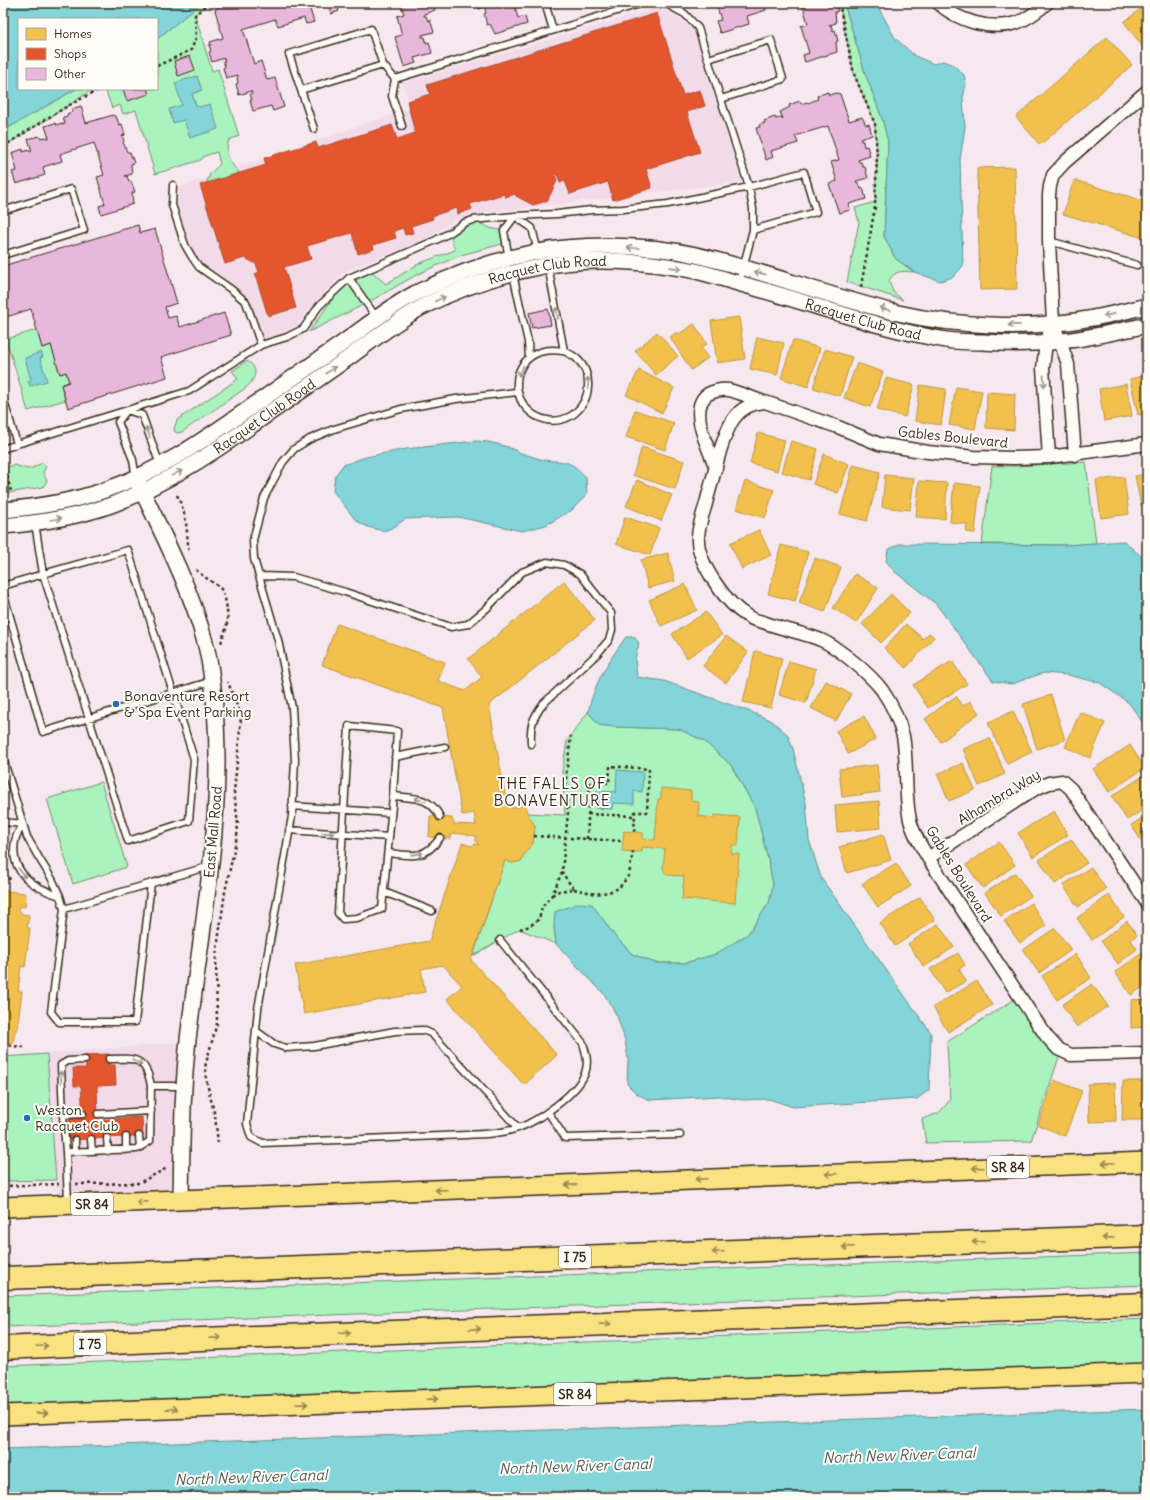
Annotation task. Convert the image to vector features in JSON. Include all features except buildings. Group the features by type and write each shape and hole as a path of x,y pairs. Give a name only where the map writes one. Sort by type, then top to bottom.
{"highway":[{"name":"I 75","path":"3,1278 1147,1236"},
{"name":"I 75","path":"3,1348 176,1340 1147,1304"}],"main road":[{"name":"SR 84","path":"3,1207 1147,1162"},
{"name":"SR 84","path":"3,1415 1147,1373"}],"street":[{"path":"938,3 959,17 978,24 997,26 1016,23 1034,14 1047,3"},
{"path":"1049,457 1043,368 1053,342 1049,241 1050,186 1053,175 1065,162 1147,91"},
{"name":"Racquet Club Road","path":"3,526 34,523 68,517 110,505 142,492 190,466 226,444 351,356 385,330 422,308 468,286 512,272 542,258 590,246 649,248 695,255 898,313 951,322 1012,325 1053,323 1091,319 1147,306"},
{"name":"Racquet Club Road","path":"3,510 33,508 65,502 105,491 136,478 217,431 342,343 376,317 414,294 462,272 509,257 647,264 691,270 888,328 949,340 1012,344 1053,342 1096,336 1147,325"},
{"path":"1053,342 1068,364 1075,455"},
{"name":"Gables Boulevard","path":"716,468 700,424 699,413 701,401 712,392 728,390 838,427 879,444 928,452 974,457 1049,457 1075,455 1147,444"},
{"name":"Gables Boulevard","path":"765,402 750,405 740,411 733,419 727,430 698,537 701,558 706,568 734,606 749,618 822,640 843,654 867,674 882,690 895,713 903,736 910,822 917,837 928,858 1043,1031 1058,1049 1071,1055 1147,1053"},
{"name":"East Mall Road","path":"136,478 180,570 205,643 212,681 216,728 218,774 214,840 188,1033 183,1118 181,1201"},
{"name":"Alhambra Way","path":"928,858 1035,789 1049,783 1062,781 1071,789 1147,903"}],"lane":[{"path":"545,3 553,30"},
{"path":"395,79 643,3"},
{"path":"665,3 685,14 698,28 749,188 753,209 753,230 739,283"},
{"path":"314,129 289,54 372,29 383,65 395,79"},
{"path":"708,59 771,40 784,79 721,99"},
{"path":"301,90 383,65"},
{"path":"395,79 392,96 402,126"},
{"path":"3,449 190,391 261,345 287,337 303,329 320,306 349,278 436,240 464,223 473,220 591,210 623,209 668,204 749,188 804,172 816,212 753,230"},
{"path":"173,185 172,205 185,245 199,267 232,290 246,302 261,345"},
{"path":"3,211 71,189 84,230 3,255"},
{"path":"515,216 504,231 528,342 529,358"},
{"path":"515,216 532,228 542,258 564,351"},
{"path":"1049,241 1137,265"},
{"path":"349,278 385,330"},
{"path":"552,350 564,351 575,357 583,366 588,376 589,388 586,398 581,408 573,415 563,420 552,421 540,419 529,413 521,403 517,392 517,379 529,358 540,352 552,350"},
{"path":"500,940 583,1043 587,1059 586,1072 580,1085 548,1112 518,1128 497,1133 262,1143 251,1137 247,1124 258,1010 289,830 295,760 292,708 278,640 254,559 253,540 264,498 283,462 294,449 310,439 334,429 401,409 456,399 517,392"},
{"path":"3,398 17,444"},
{"path":"128,410 142,415 160,465 142,492"},
{"path":"128,410 118,422 133,460 136,478"},
{"path":"3,586 43,574 128,550 194,759 190,821 128,841 43,574 34,523"},
{"path":"260,576 293,577 345,592 451,627 468,624 486,609 522,572 547,562 564,565 580,574 611,613 612,630 609,640 597,654 543,704 537,712 532,721 531,744"},
{"path":"3,592 43,732 212,681"},
{"path":"349,726 397,731 393,796 382,909 357,918 343,919 338,913 349,726"},
{"path":"395,757 445,747"},
{"path":"3,758 29,843 52,879 64,908 51,1012 59,1022 135,1022 151,883"},
{"path":"393,796 421,799 431,804 440,817"},
{"path":"292,806 391,813"},
{"path":"3,822 23,824"},
{"path":"23,824 15,840 14,854 17,865 31,884 60,896"},
{"path":"289,830 389,837"},
{"path":"388,853 410,855 424,854 434,846 440,838"},
{"path":"64,908 210,866"},
{"path":"384,892 432,911"},
{"path":"256,1031 274,1044 286,1048 314,1046 395,1031 423,1030 432,1034 518,1128"},
{"path":"66,1152 137,1149 150,1141 151,1086 147,1071 140,1062 129,1058 109,1059"},
{"path":"68,1205 61,1065 68,1061 85,1060"},
{"path":"151,1086 185,1086"},
{"path":"98,1114 107,1116 138,1115 151,1111"},
{"path":"548,1112 565,1138 680,1135"},
{"path":"64,1115 74,1117 83,1114"},
{"path":"139,1136 140,1148"},
{"path":"126,1137 126,1150"},
{"path":"107,1138 108,1151"},
{"path":"91,1139 92,1151"},
{"path":"74,1140 75,1152"}],"path":[{"path":"158,66 191,50 196,38 195,14 208,3"},
{"path":"839,3 854,74 875,124 877,156 875,206 861,287"},
{"path":"3,147 79,99 99,90"},
{"path":"3,458 11,492"},
{"path":"520,929 530,926 539,919 542,907 552,895 562,872 568,813 566,776 571,736"},
{"path":"587,839 590,782 609,783 610,766 649,769 647,812 635,812 634,832"},
{"path":"588,814 635,816"},
{"path":"534,836 623,841"},
{"path":"552,895 559,891 574,889 596,894 609,892 619,888 629,875 632,851"},
{"path":"562,872 566,880 574,889"},
{"path":"4,884 13,875"},
{"path":"3,1045 24,1047"},
{"path":"3,1186 138,1183 171,1166"}],"shaded area":[{"path":"660,7 676,15 695,32 741,182 488,212 457,218 429,237 344,272 312,306 297,326 264,340 247,296 201,262 190,245 177,205 180,187 410,109 403,83"},
{"path":"188,1042 181,1201 59,1205 47,1054"}],"green space":[{"path":"201,3 208,3 195,15 212,71 218,69 239,136 229,140 227,150 229,158 239,173 206,184 210,174 220,164 217,152 204,156 201,160 155,174 136,110 123,114 120,105 112,108 105,90 158,90 158,38"},
{"path":"839,3 844,3 865,73 882,118 888,142 884,236 895,258 914,272 906,271 896,273 889,281 893,292 903,300 847,282 859,222 855,208 875,202 877,156 875,124 854,74"},
{"path":"74,90 92,90 3,147 3,131"},
{"path":"473,220 490,228 504,231 506,243 461,255 418,274 367,303 309,332 338,291 370,271 386,284 420,263 455,250 449,233"},
{"path":"37,330 42,348 51,345 60,374 66,372 69,382 61,385 65,400 28,411 6,339"},
{"path":"247,361 254,367 255,374 247,387 182,432 175,432 174,429 177,420 238,379 232,371"},
{"path":"1086,462 1096,543 1067,545 982,544 992,466"},
{"path":"42,463 46,467 43,472 47,481 43,487 3,494 3,468 15,465 27,469"},
{"path":"588,712 599,725 679,729 704,741 731,765 755,808 773,884 769,903 748,934 716,954 685,963 655,963 632,954 614,935 592,905 554,926 556,944 519,929 473,956 505,860 512,863 521,861 533,843 535,826 527,813 565,815 562,772 567,741"},
{"path":"101,782 127,867 73,884 47,799"},
{"path":"1020,996 1061,1051 1031,1141 926,1143 922,1119 939,1113 950,1100 947,1042"},
{"name":"Weston Racquet Club","path":"47,1054 56,1180 3,1181 3,1057"},
{"path":"1147,1253 1147,1285 3,1327 3,1296"},
{"path":"1147,1319 1147,1363 3,1405 3,1366"}],"water":[{"path":"3,3 201,3 158,38 158,18 18,18 18,90 74,90 3,131"},
{"path":"844,3 876,3 895,38 915,56 934,64 943,61 952,64 964,75 966,84 963,98 965,127 960,160 963,266 953,277 940,281 914,272 895,258 884,236 888,142 882,118 865,73"},
{"path":"197,76 202,90 192,94 196,106 199,107 210,104 218,129 190,138 184,120 173,123 169,109 182,105 175,83"},
{"path":"41,352 43,357 40,358 47,381 30,386 28,381 31,380 25,358"},
{"path":"475,441 489,442 508,447 543,460 566,462 574,466 586,477 587,494 572,510 546,525 522,531 458,517 405,519 394,527 384,531 368,527 360,523 354,518 333,491 335,476 343,465 366,457 406,449"},
{"path":"1124,541 1142,557 1147,567 1147,729 1129,703 1100,683 1068,675 1043,673 1012,684 993,681 936,604 895,572 886,561 888,550 899,544 1067,545"},
{"path":"626,637 634,637 639,643 635,659 637,677 664,681 751,712 772,721 788,735 793,749 806,803 809,840 821,878 931,1033 929,1090 917,1099 793,1107 769,1099 743,1100 719,1096 650,1100 637,1094 627,1084 628,1059 625,1040 617,1016 604,994 556,944 554,926 555,912 579,903 592,904 614,935 632,954 655,963 685,963 716,954 748,934 769,903 773,884 755,808 731,765 704,741 679,729 599,725 588,712 598,681 613,655"},
{"path":"617,770 643,772 642,792 634,791 634,804 613,803 612,809 595,808 596,791 616,792"},
{"name":"North New River Canal","path":"1147,1409 1147,1497 3,1497 3,1449"}],"place":[{"name":"Bonaventure Resort & Spa Event Parking","path":"116,704"},
{"name":"Weston Racquet Club","path":"27,1118"}],"district":[{"name":"THE FALLS OF BONAVENTURE","path":"552,792"}]}
